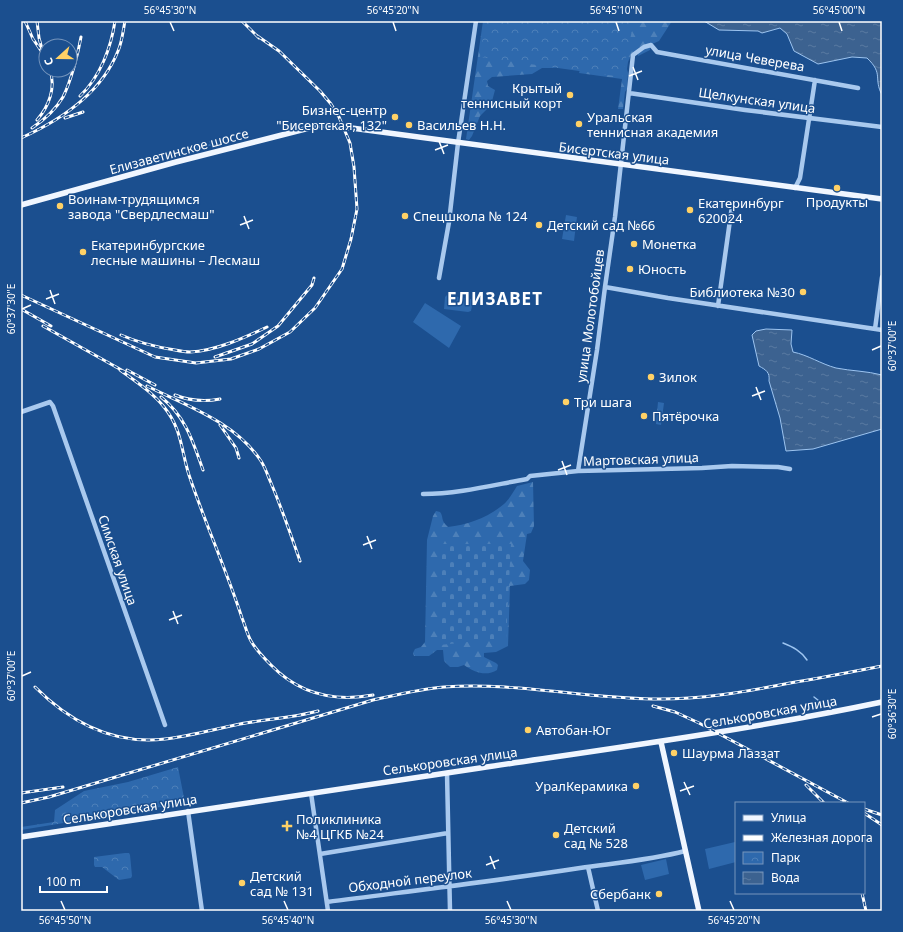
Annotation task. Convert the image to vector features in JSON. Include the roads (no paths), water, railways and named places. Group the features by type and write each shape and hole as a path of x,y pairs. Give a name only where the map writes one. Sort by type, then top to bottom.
{"main road":[{"name":"Елизаветинское шоссе","path":"21,206 176,162 321,125 344,127"},
{"name":"Бисертская улица","path":"344,127 882,199"},
{"name":"Селькоровская улица","path":"21,837 661,742 775,723 882,702"},
{"path":"661,742 699,911"}],"street":[{"path":"439,278 449,222 458,143 476,21"},
{"name":"улица Чеверева","path":"651,45 657,52 858,88"},
{"name":"улица Молотобойцев","path":"578,472 597,350 604,287 622,164 633,55 644,46 651,45"},
{"path":"795,188 800,178 815,80"},
{"name":"Щелкунская улица","path":"629,93 882,127"},
{"path":"718,306 732,206"},
{"path":"875,329 882,277"},
{"path":"604,287 718,306 882,330"},
{"name":"Симская улица","path":"21,412 50,402 52,406 166,725"},
{"name":"Мартовская улица","path":"423,494 455,492 527,479 530,476 578,472 732,466 778,467 790,469"},
{"path":"447,773 450,911"},
{"path":"311,793 328,911"},
{"path":"188,811 202,911"},
{"path":"320,854 448,833"},
{"name":"Обходной переулок","path":"326,902 449,887 686,851"},
{"path":"588,867 598,911"}],"water":[{"path":"704,21 882,21 882,95 879,89 877,72 867,58 852,57 818,64 794,51 787,34 780,28 762,33 758,31 719,30"},
{"path":"766,329 792,330 791,344 793,352 836,368 882,375 882,429 813,449 786,451 780,418 769,381 769,375 766,370 759,366 752,335 756,331"}],"waterway":[{"path":"783,643 802,654 807,660"},
{"path":"814,697 823,704"}],"railway":[{"path":"25,21 38,46"},
{"path":"37,21 39,38"},
{"path":"80,96 93,80 104,62 111,41 115,21"},
{"path":"21,138 65,114 90,93 111,66 119,48 125,21"},
{"path":"242,21 259,38"},
{"path":"21,295 155,357 196,363 231,359 259,349 290,332 315,308 342,269 351,239 357,209 354,167 350,143 339,117 331,104 320,91 279,51 256,35"},
{"path":"32,128 49,114 63,97 74,67 81,37"},
{"path":"37,120 48,103 52,90 52,78"},
{"path":"65,118 83,112"},
{"path":"215,357 252,344 278,326 312,285 314,278"},
{"path":"21,309 51,326"},
{"path":"43,326 125,372"},
{"path":"121,335 154,346 190,352 219,347 267,327"},
{"path":"120,370 154,396 170,415 174,423 178,432 186,466 195,493 248,635 258,651 271,665 293,683 318,694 345,697 373,695"},
{"path":"127,370 155,385"},
{"path":"147,386 209,416 224,425 250,447 261,461 265,469 283,512 300,561"},
{"path":"175,395 186,399 197,400 220,399"},
{"path":"161,397 177,413 188,430 203,470"},
{"path":"220,425 236,448 239,458"},
{"path":"21,803 49,797 373,700 426,689 470,686 522,688 626,698 669,699 704,697 739,692 882,666"},
{"path":"35,687 63,711 94,729 111,735 146,740 174,738 240,724 318,711"},
{"path":"653,706 675,712 699,723 846,802"},
{"path":"806,785 823,802"},
{"path":"21,793 63,787"},
{"path":"865,809 882,815"},
{"path":"865,814 882,825"},
{"path":"862,894 866,911"}],"place":[{"name":"Крытый теннисный корт","path":"570,95"},
{"name":"Бизнес-центр \"Бисертская, 132\"","path":"395,117"},
{"name":"Уральская теннисная академия","path":"579,124"},
{"name":"Васильев Н.Н.","path":"409,125"},
{"name":"Продукты","path":"837,188"},
{"name":"Воинам-трудящимся завода \"Свердлесмаш\"","path":"60,206"},
{"name":"Екатеринбург 620024","path":"690,210"},
{"name":"Спецшкола № 124","path":"405,216"},
{"name":"Детский сад №66","path":"539,225"},
{"name":"Монетка","path":"634,244"},
{"name":"Екатеринбургские лесные машины – Лесмаш","path":"83,252"},
{"name":"Юность","path":"630,269"},
{"name":"Библиотека №30","path":"803,292"},
{"name":"Зилок","path":"651,377"},
{"name":"Три шага","path":"566,402"},
{"name":"Пятёрочка","path":"644,416"},
{"name":"Автобан-Юг","path":"528,730"},
{"name":"Шаурма Лаззат","path":"674,753"},
{"name":"УралКерамика","path":"636,786"},
{"name":"Поликлиника №4 ЦГКБ №24","path":"287,826"},
{"name":"Детский сад № 528","path":"556,835"},
{"name":"Детский сад № 131","path":"242,883"},
{"name":"Сбербанк","path":"659,894"}],"district":[{"name":"ЕЛИЗАВЕТ","path":"495,298"}]}
